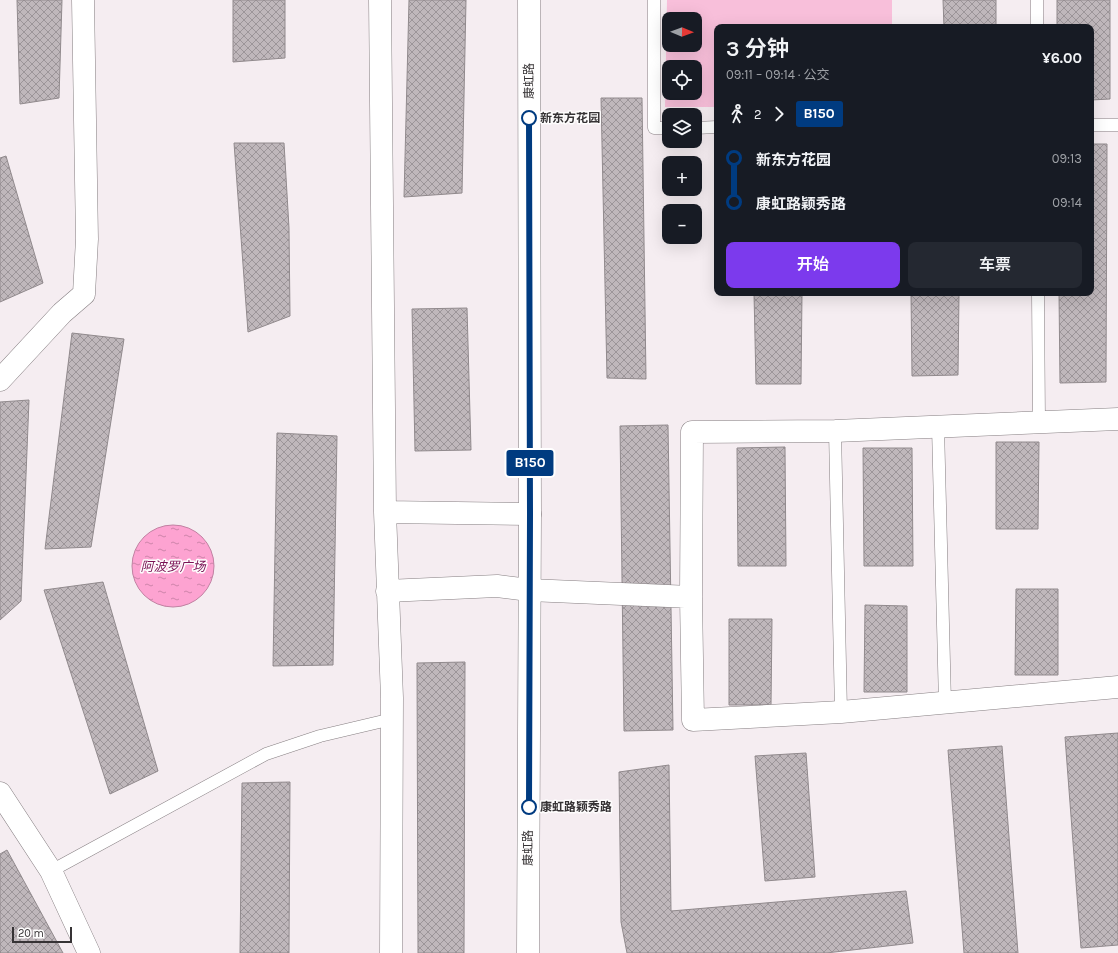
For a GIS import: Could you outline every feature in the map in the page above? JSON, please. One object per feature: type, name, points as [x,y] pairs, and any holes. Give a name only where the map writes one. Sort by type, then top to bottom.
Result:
[{"type":"street","points":[[0,380],[62,313],[84,294],[87,239],[83,0]]},
{"type":"street","points":[[380,0],[385,512],[392,719],[391,953]]},
{"type":"street","name":"康虹路","points":[[528,953],[530,514],[529,0]]},
{"type":"street","points":[[1118,419],[835,431],[692,432],[691,597],[693,720],[841,712],[1118,687]]},
{"type":"street","points":[[385,512],[530,514]]},
{"type":"street","points":[[387,591],[497,586],[529,590],[691,597]]},
{"type":"street","points":[[0,793],[51,872],[89,953]]},
{"type":"lane","points":[[654,0],[654,128],[662,128]]},
{"type":"lane","points":[[1037,0],[1037,24]]},
{"type":"lane","points":[[1094,125],[1118,125]]},
{"type":"lane","points":[[702,128],[714,128]]},
{"type":"lane","points":[[1038,296],[1039,422]]},
{"type":"lane","points":[[938,427],[945,703]]},
{"type":"lane","points":[[835,431],[841,712]]},
{"type":"lane","points":[[51,872],[266,754],[320,736],[392,719]]},
{"type":"shaded area","points":[[667,0],[892,0],[892,24],[714,24],[714,107],[665,107],[665,100],[702,100],[702,60],[666,60],[666,52],[702,52],[702,12],[667,12]]},
{"type":"water","name":"阿波罗广场","points":[[173,525],[189,528],[202,537],[211,550],[214,566],[211,582],[202,595],[189,604],[173,607],[157,604],[144,595],[135,582],[132,566],[135,550],[144,537],[157,528]]},
{"type":"building","points":[[17,0],[62,0],[59,98],[20,104]]},
{"type":"building","points":[[233,0],[285,0],[285,58],[233,62]]},
{"type":"building","points":[[409,0],[466,0],[462,193],[404,197]]},
{"type":"building","points":[[943,0],[996,0],[996,24],[944,24]]},
{"type":"building","points":[[1057,0],[1110,0],[1110,99],[1094,100],[1094,24],[1057,24]]},
{"type":"building","points":[[601,98],[642,98],[646,379],[607,378]]},
{"type":"building","points":[[234,143],[284,143],[289,228],[290,316],[248,332]]},
{"type":"building","points":[[1094,144],[1107,144],[1106,382],[1060,383],[1059,296],[1094,296]]},
{"type":"building","points":[[6,156],[43,283],[0,302],[0,158]]},
{"type":"building","points":[[754,296],[802,296],[801,384],[756,384]]},
{"type":"building","points":[[911,296],[959,296],[958,375],[912,376]]},
{"type":"building","points":[[467,308],[471,450],[415,451],[412,309]]},
{"type":"building","points":[[72,333],[124,339],[91,547],[45,549]]},
{"type":"building","points":[[29,400],[21,601],[0,620],[0,402]]},
{"type":"building","points":[[668,425],[673,730],[624,731],[620,426]]},
{"type":"building","points":[[277,433],[337,436],[333,665],[273,666]]},
{"type":"building","points":[[996,442],[1039,442],[1038,529],[996,529]]},
{"type":"building","points":[[785,447],[786,566],[738,566],[737,448]]},
{"type":"building","points":[[863,448],[912,448],[913,566],[864,566]]},
{"type":"building","points":[[103,582],[158,771],[110,794],[44,590]]},
{"type":"building","points":[[1016,589],[1058,589],[1058,675],[1015,675]]},
{"type":"building","points":[[865,605],[907,606],[907,692],[864,692]]},
{"type":"building","points":[[729,619],[772,619],[771,705],[729,705]]},
{"type":"building","points":[[465,662],[464,953],[418,953],[417,663]]},
{"type":"building","points":[[1118,733],[1118,945],[1081,948],[1065,737]]},
{"type":"building","points":[[1002,746],[1018,953],[964,953],[948,750]]},
{"type":"building","points":[[806,753],[815,877],[765,881],[755,756]]},
{"type":"building","points":[[669,765],[671,911],[906,891],[913,943],[826,953],[627,953],[621,922],[619,772]]},
{"type":"building","points":[[290,782],[289,953],[240,953],[242,783]]},
{"type":"building","points":[[7,850],[63,953],[0,953],[0,854]]},
{"type":"bus line","name":"B150","points":[[529,118],[529,807]]},
{"type":"place","name":"新东方花园","points":[[529,118]]},
{"type":"place","name":"康虹路颖秀路","points":[[529,807]]}]
